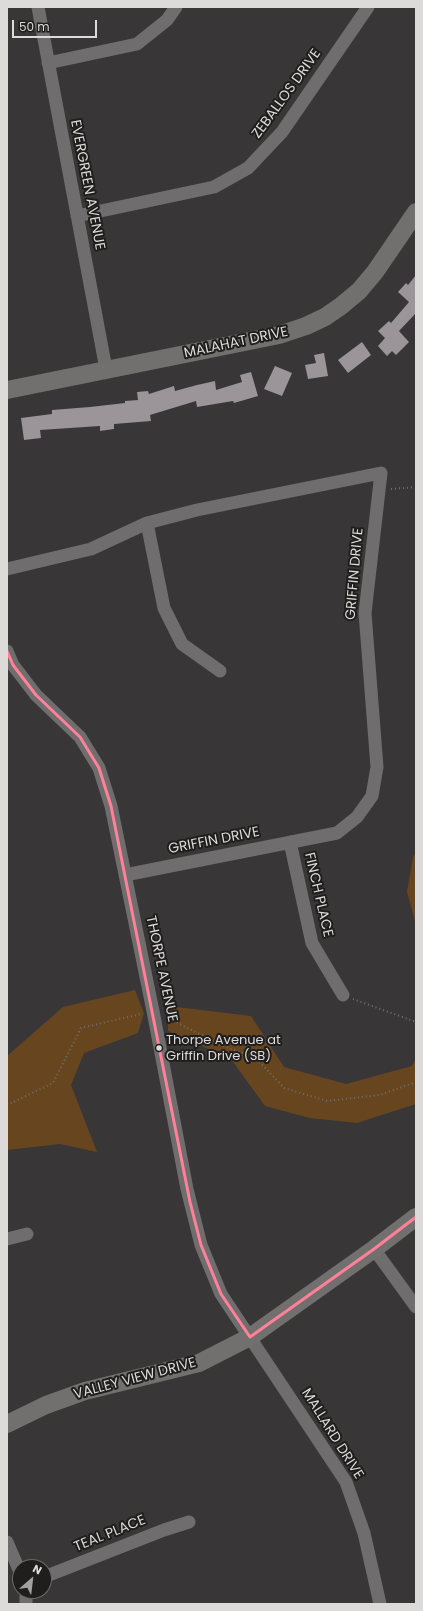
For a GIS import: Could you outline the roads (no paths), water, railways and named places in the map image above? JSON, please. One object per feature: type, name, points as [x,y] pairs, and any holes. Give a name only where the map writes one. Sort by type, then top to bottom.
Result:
[{"type":"street","name":"EVERGREEN AVENUE","points":[[38,7],[106,369]]},
{"type":"street","points":[[48,63],[137,44],[166,20],[176,7]]},
{"type":"street","name":"ZEBALLOS DRIVE","points":[[77,216],[214,187],[248,168],[282,132],[368,7]]},
{"type":"street","name":"MALAHAT DRIVE","points":[[7,390],[279,335],[306,326],[325,317],[342,306],[359,291],[376,272],[415,217]]},
{"type":"street","name":"GRIFFIN DRIVE","points":[[7,569],[91,549],[147,523],[197,510],[381,473],[365,613],[377,767],[372,796],[357,817],[337,833],[125,875]]},
{"type":"street","points":[[147,523],[164,608],[182,644],[220,671]]},
{"type":"street","name":"THORPE AVENUE","points":[[7,651],[14,665],[36,695],[80,737],[99,768],[111,806],[153,1011],[188,1196],[201,1245],[221,1294],[250,1337]]},
{"type":"street","name":"FINCH PLACE","points":[[290,842],[312,944],[343,995]]},
{"type":"street","name":"VALLEY VIEW DRIVE","points":[[7,1424],[46,1405],[84,1391],[199,1363],[250,1337],[374,1249],[416,1217]]},
{"type":"street","points":[[7,1239],[27,1234]]},
{"type":"street","points":[[374,1249],[416,1307]]},
{"type":"street","name":"MALLARD DRIVE","points":[[250,1337],[346,1482],[364,1532],[380,1604]]},
{"type":"street","name":"TEAL PLACE","points":[[52,1575],[164,1530],[189,1522]]},
{"type":"street","points":[[7,1542],[14,1559]]},
{"type":"place","name":"Thorpe Avenue at Griffin Drive (SB)","points":[[159,1048]]}]
